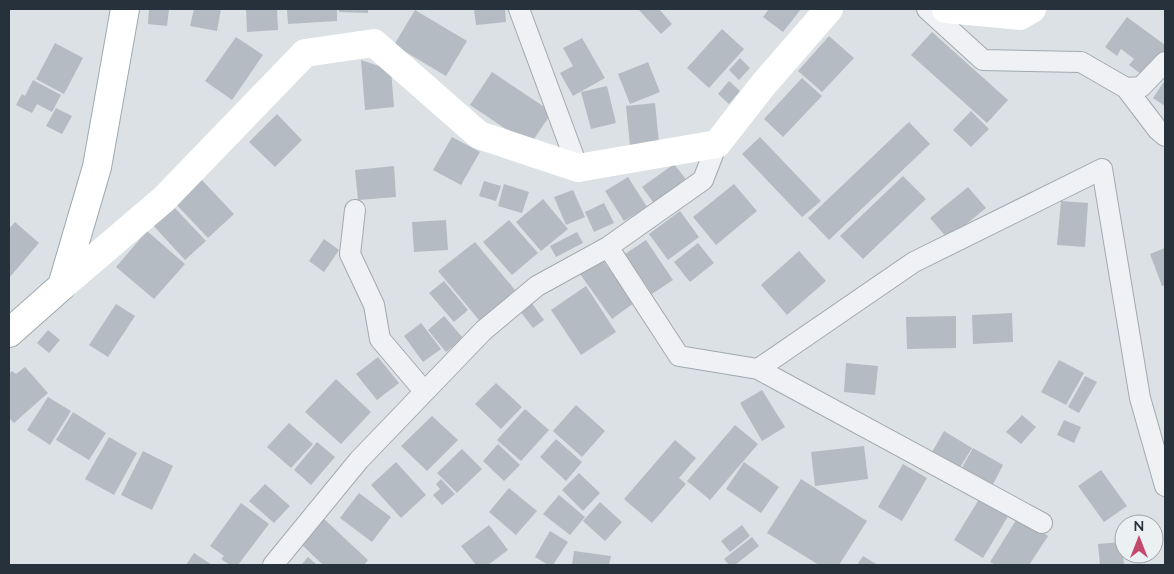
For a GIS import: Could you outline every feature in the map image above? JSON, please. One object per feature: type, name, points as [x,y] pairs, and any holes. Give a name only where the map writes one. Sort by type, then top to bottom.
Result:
[{"type":"street","points":[[62,286],[97,167],[125,9]]},
{"type":"street","points":[[519,9],[578,168]]},
{"type":"street","points":[[273,565],[359,460],[484,330],[537,286],[608,247],[703,180],[717,144],[762,85],[829,9]]},
{"type":"street","points":[[927,9],[983,60],[1081,62],[1126,88],[1158,130],[1165,136]]},
{"type":"street","points":[[946,9],[1020,16],[1032,9]]},
{"type":"street","points":[[9,333],[164,199],[305,53],[374,43],[479,135],[578,168],[717,144]]},
{"type":"street","points":[[1126,88],[1141,87],[1165,62]]},
{"type":"street","points":[[758,369],[914,262],[1102,169],[1140,398],[1165,486]]},
{"type":"street","points":[[355,210],[350,254],[374,305],[380,339],[424,391]]},
{"type":"street","points":[[608,247],[680,356],[758,369],[1042,523]]},
{"type":"building","points":[[149,9],[169,9],[167,26],[148,24]]},
{"type":"building","points":[[194,9],[221,9],[217,31],[190,26]]},
{"type":"building","points":[[246,9],[277,9],[278,30],[247,32]]},
{"type":"building","points":[[287,9],[337,9],[337,21],[288,24]]},
{"type":"building","points":[[339,9],[368,9],[368,13],[339,12]]},
{"type":"building","points":[[474,9],[505,9],[506,22],[476,25]]},
{"type":"building","points":[[640,9],[659,9],[672,24],[661,34]]},
{"type":"building","points":[[769,9],[801,9],[783,32],[763,17]]},
{"type":"building","points":[[415,10],[467,41],[446,76],[394,45]]},
{"type":"building","points":[[1127,17],[1165,45],[1165,49],[1145,77],[1129,65],[1134,59],[1121,49],[1117,56],[1105,47]]},
{"type":"building","points":[[722,29],[744,49],[709,88],[687,68]]},
{"type":"building","points":[[932,32],[1008,100],[987,123],[911,55]]},
{"type":"building","points":[[829,36],[854,58],[822,92],[798,71]]},
{"type":"building","points":[[236,37],[263,55],[232,100],[205,81]]},
{"type":"building","points":[[582,38],[605,78],[573,96],[560,73],[573,66],[563,48]]},
{"type":"building","points":[[55,43],[83,58],[64,94],[36,79]]},
{"type":"building","points":[[740,58],[750,68],[739,80],[729,70]]},
{"type":"building","points":[[361,60],[391,70],[394,107],[365,110]]},
{"type":"building","points":[[648,62],[660,92],[630,104],[618,74]]},
{"type":"building","points":[[492,72],[552,112],[530,145],[470,105]]},
{"type":"building","points":[[802,78],[822,96],[783,137],[764,119]]},
{"type":"building","points":[[33,80],[61,95],[52,112],[37,104],[32,113],[16,105],[22,94],[25,96]]},
{"type":"building","points":[[1165,80],[1165,106],[1153,98]]},
{"type":"building","points":[[729,81],[740,91],[729,104],[718,94]]},
{"type":"building","points":[[607,86],[616,123],[591,129],[581,92]]},
{"type":"building","points":[[655,103],[659,143],[630,146],[626,106]]},
{"type":"building","points":[[56,108],[72,116],[62,134],[46,126]]},
{"type":"building","points":[[971,111],[989,129],[971,147],[953,130]]},
{"type":"building","points":[[277,114],[302,140],[275,167],[249,142]]},
{"type":"building","points":[[909,122],[930,144],[829,240],[808,218]]},
{"type":"building","points":[[452,137],[480,152],[461,185],[433,170]]},
{"type":"building","points":[[760,137],[821,201],[802,217],[742,154]]},
{"type":"building","points":[[674,164],[688,182],[656,206],[642,187]]},
{"type":"building","points":[[394,166],[396,197],[358,200],[355,170]]},
{"type":"building","points":[[903,176],[926,199],[863,259],[840,236]]},
{"type":"building","points":[[199,177],[234,214],[208,238],[173,201]]},
{"type":"building","points":[[628,177],[647,207],[624,221],[605,191]]},
{"type":"building","points":[[484,181],[501,186],[496,201],[479,196]]},
{"type":"building","points":[[504,184],[529,192],[522,213],[498,206]]},
{"type":"building","points":[[734,184],[757,211],[716,245],[693,217]]},
{"type":"building","points":[[968,187],[986,208],[948,239],[930,218]]},
{"type":"building","points":[[573,190],[585,217],[566,225],[554,197]]},
{"type":"building","points":[[543,199],[568,229],[541,251],[516,222]]},
{"type":"building","points":[[1061,201],[1088,203],[1085,247],[1057,245]]},
{"type":"building","points":[[604,203],[614,223],[594,232],[585,212]]},
{"type":"building","points":[[171,204],[206,241],[185,260],[151,223]]},
{"type":"building","points":[[680,211],[699,237],[668,260],[649,234]]},
{"type":"building","points":[[446,220],[448,250],[414,252],[412,222]]},
{"type":"building","points":[[509,220],[538,253],[512,275],[483,242]]},
{"type":"building","points":[[15,222],[39,243],[9,278],[9,229]]},
{"type":"building","points":[[147,231],[185,264],[154,299],[116,267]]},
{"type":"building","points":[[577,232],[583,243],[556,257],[550,246]]},
{"type":"building","points":[[324,239],[339,250],[324,272],[309,261]]},
{"type":"building","points":[[646,240],[673,280],[652,294],[625,254]]},
{"type":"building","points":[[475,242],[515,290],[479,320],[438,271]]},
{"type":"building","points":[[698,243],[714,263],[690,282],[674,262]]},
{"type":"building","points":[[1165,248],[1165,285],[1162,286],[1150,254]]},
{"type":"building","points":[[799,251],[826,281],[787,315],[761,285]]},
{"type":"building","points":[[602,259],[634,303],[612,319],[580,274]]},
{"type":"building","points":[[444,281],[468,310],[454,322],[429,293]]},
{"type":"building","points":[[586,286],[616,332],[581,355],[551,310]]},
{"type":"building","points":[[531,302],[544,320],[533,328],[520,311]]},
{"type":"building","points":[[116,304],[135,316],[108,357],[89,345]]},
{"type":"building","points":[[1012,313],[1013,342],[973,344],[972,315]]},
{"type":"building","points":[[444,316],[463,338],[446,352],[428,330]]},
{"type":"building","points":[[956,316],[956,348],[907,349],[906,317]]},
{"type":"building","points":[[421,323],[441,349],[423,362],[404,336]]},
{"type":"building","points":[[48,330],[60,340],[49,353],[37,343]]},
{"type":"building","points":[[378,357],[399,383],[377,400],[356,374]]},
{"type":"building","points":[[1059,360],[1084,373],[1066,405],[1041,392]]},
{"type":"building","points":[[846,363],[878,366],[875,395],[844,392]]},
{"type":"building","points":[[25,367],[48,393],[14,423],[9,418],[9,374],[12,371],[16,374]]},
{"type":"building","points":[[1085,376],[1097,382],[1079,413],[1068,407]]},
{"type":"building","points":[[336,379],[371,412],[341,444],[305,412]]},
{"type":"building","points":[[496,383],[522,407],[501,429],[475,404]]},
{"type":"building","points":[[762,390],[785,427],[762,441],[740,403]]},
{"type":"building","points":[[48,397],[71,411],[50,445],[27,430]]},
{"type":"building","points":[[576,405],[605,431],[582,457],[553,431]]},
{"type":"building","points":[[525,409],[549,430],[521,461],[497,440]]},
{"type":"building","points":[[73,412],[106,433],[89,460],[56,440]]},
{"type":"building","points":[[1022,415],[1036,427],[1021,444],[1006,432]]},
{"type":"building","points":[[432,416],[458,440],[427,471],[401,446]]},
{"type":"building","points":[[1064,420],[1081,427],[1074,443],[1057,435]]},
{"type":"building","points":[[289,423],[313,444],[291,468],[267,447]]},
{"type":"building","points":[[735,425],[758,444],[710,500],[687,481]]},
{"type":"building","points":[[944,431],[972,448],[959,469],[932,452]]},
{"type":"building","points":[[109,437],[137,453],[114,495],[85,479]]},
{"type":"building","points":[[556,439],[582,462],[566,481],[540,457]]},
{"type":"building","points":[[675,440],[696,458],[679,478],[686,484],[652,523],[624,499]]},
{"type":"building","points":[[317,442],[335,457],[311,485],[294,470]]},
{"type":"building","points":[[498,444],[520,465],[504,481],[483,461]]},
{"type":"building","points":[[864,446],[868,479],[815,486],[811,452]]},
{"type":"building","points":[[973,448],[1003,465],[991,488],[960,471]]},
{"type":"building","points":[[462,449],[482,469],[457,493],[437,473]]},
{"type":"building","points":[[143,451],[173,466],[152,510],[121,495]]},
{"type":"building","points":[[396,462],[426,495],[401,518],[371,485]]},
{"type":"building","points":[[744,462],[779,487],[761,513],[726,489]]},
{"type":"building","points":[[903,464],[927,478],[902,521],[878,507]]},
{"type":"building","points":[[1101,470],[1127,506],[1104,522],[1078,486]]},
{"type":"building","points":[[579,473],[600,493],[583,511],[562,490]]},
{"type":"building","points":[[441,479],[455,494],[442,505],[433,495],[440,489],[436,484]]},
{"type":"building","points":[[801,479],[867,521],[839,565],[819,565],[767,533]]},
{"type":"building","points":[[265,484],[290,506],[274,523],[249,501]]},
{"type":"building","points":[[509,488],[537,511],[516,535],[489,512]]},
{"type":"building","points":[[359,493],[391,517],[372,542],[340,518]]},
{"type":"building","points":[[559,495],[585,517],[570,535],[543,514]]},
{"type":"building","points":[[981,496],[1010,513],[983,558],[954,540]]},
{"type":"building","points":[[600,502],[622,522],[605,541],[583,521]]},
{"type":"building","points":[[241,503],[269,524],[238,565],[230,565],[221,559],[224,556],[210,546]]},
{"type":"building","points":[[1018,517],[1048,536],[1029,565],[996,565],[990,562]]},
{"type":"building","points":[[323,518],[368,560],[364,565],[323,565],[300,543]]},
{"type":"building","points":[[489,525],[508,550],[488,565],[476,565],[461,546]]},
{"type":"building","points":[[742,525],[750,536],[730,552],[721,541]]},
{"type":"building","points":[[550,531],[568,542],[553,565],[548,565],[535,557]]},
{"type":"building","points":[[752,537],[759,546],[735,565],[729,565],[724,559]]},
{"type":"building","points":[[1114,543],[1114,564],[1124,565],[1100,565],[1098,544]]},
{"type":"building","points":[[574,551],[611,556],[609,565],[572,565]]},
{"type":"building","points":[[194,553],[212,565],[186,565]]},
{"type":"building","points":[[863,556],[878,565],[857,565]]},
{"type":"building","points":[[308,557],[317,565],[301,565]]}]
